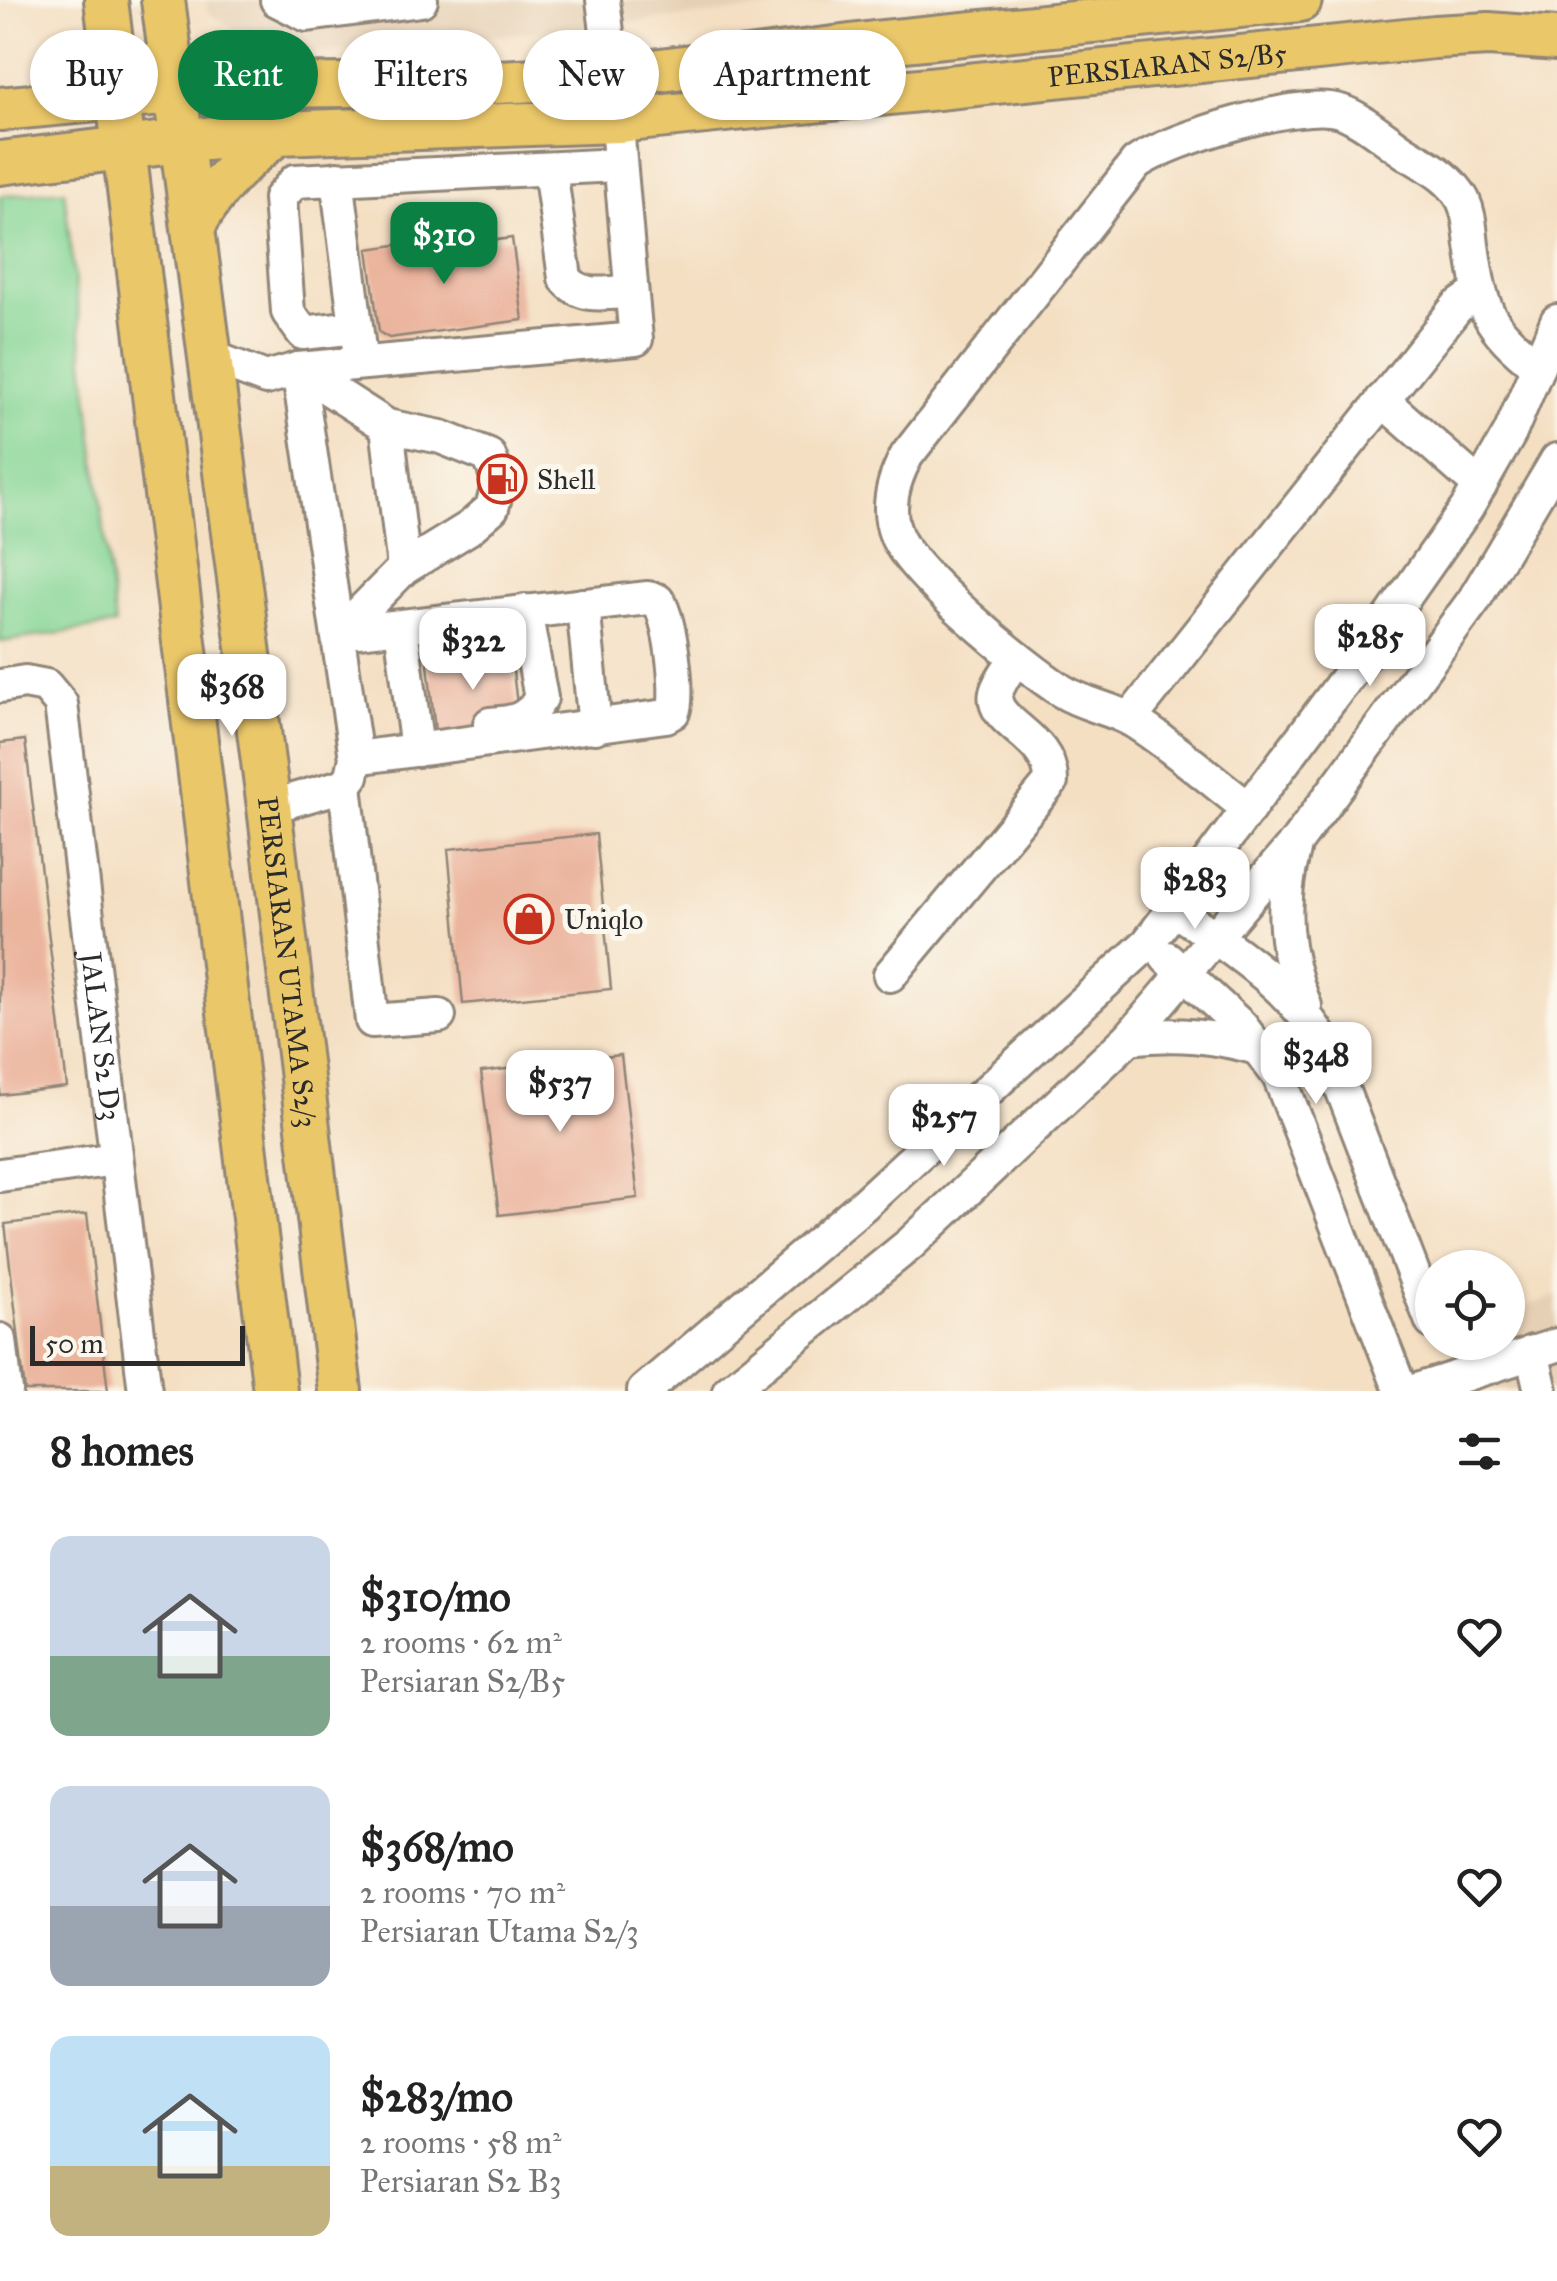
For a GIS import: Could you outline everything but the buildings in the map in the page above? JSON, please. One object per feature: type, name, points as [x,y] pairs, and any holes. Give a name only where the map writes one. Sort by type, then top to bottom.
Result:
[{"type":"main road","points":[[106,0],[110,30]]},
{"type":"main road","name":"PERSIARAN S2/B5","points":[[659,70],[874,42],[1300,0]]},
{"type":"main road","points":[[164,13],[178,35]]},
{"type":"main road","name":"PERSIARAN UTAMA S2/3","points":[[164,13],[341,1388]]},
{"type":"main road","name":"PERSIARAN S2/B5","points":[[0,163],[182,140],[278,133],[618,121],[1414,39],[1489,34],[1552,44]]},
{"type":"main road","name":"PERSIARAN S2/B5","points":[[318,85],[523,81]]},
{"type":"main road","name":"PERSIARAN S2/B5","points":[[158,92],[178,90]]},
{"type":"main road","name":"PERSIARAN S2/B5","points":[[0,109],[30,106]]},
{"type":"main road","points":[[122,120],[274,1391]]},
{"type":"main road","points":[[194,225],[229,173],[278,133]]},
{"type":"street","points":[[277,1],[307,15],[421,0]]},
{"type":"street","points":[[602,0],[606,30]]},
{"type":"street","points":[[1249,809],[1130,719],[1088,705],[1016,658],[906,557],[894,531],[890,502],[894,476],[907,455],[1136,164],[1170,144],[1302,108],[1343,112],[1444,176],[1461,196],[1470,218],[1479,292],[1486,314],[1505,340],[1538,367]]},
{"type":"street","points":[[211,356],[266,378],[298,369],[636,340],[618,164],[618,121]]},
{"type":"street","points":[[356,327],[303,333],[288,312],[280,198],[294,181],[618,164]]},
{"type":"street","points":[[550,170],[565,278],[574,290],[586,294],[631,291]]},
{"type":"street","points":[[337,178],[360,363]]},
{"type":"street","points":[[1130,719],[1456,307],[1479,292]]},
{"type":"street","points":[[644,1391],[864,1204],[1148,943],[1366,652],[1480,486],[1510,432],[1557,320]]},
{"type":"street","points":[[298,369],[387,426],[441,437],[489,456],[499,480],[492,508],[469,528],[404,568],[340,633]]},
{"type":"street","points":[[298,369],[340,633],[372,1021],[439,1016]]},
{"type":"street","points":[[1382,400],[1480,486]]},
{"type":"street","points":[[387,426],[404,568]]},
{"type":"street","points":[[729,1391],[910,1244],[1129,1038],[1297,841],[1474,600],[1557,460]]},
{"type":"street","points":[[340,633],[648,598],[657,600],[666,614],[676,697],[672,712],[666,716],[596,728],[416,741]]},
{"type":"street","points":[[583,605],[596,728]]},
{"type":"street","points":[[269,806],[416,741],[518,722],[530,715],[542,698],[525,611]]},
{"type":"street","points":[[400,627],[416,741]]},
{"type":"street","points":[[890,976],[1051,782],[1052,768],[1046,754],[998,711],[994,699],[1016,658]]},
{"type":"street","name":"JALAN S2 D3","points":[[0,686],[25,682],[46,686],[61,704],[145,1391]]},
{"type":"street","points":[[1297,841],[1286,878],[1285,928],[1293,975],[1326,1045],[1415,1278]]},
{"type":"street","points":[[1174,909],[1291,996],[1310,1018]]},
{"type":"street","points":[[1148,943],[1184,972],[1261,1049],[1278,1076],[1401,1391]]},
{"type":"street","points":[[1129,1038],[1181,1032],[1261,1049]]},
{"type":"street","points":[[0,1175],[116,1159]]},
{"type":"street","points":[[0,1340],[6,1391]]},
{"type":"street","points":[[1414,1391],[1456,1384],[1544,1348],[1541,1391]]},
{"type":"street","points":[[1447,1360],[1456,1384]]},
{"type":"shaded area","points":[[206,0],[854,0],[503,35],[503,30],[338,30],[338,51],[318,53],[318,30],[235,30],[208,13]]},
{"type":"shaded area","points":[[1557,1296],[1557,1391],[1490,1391],[1480,1360],[1525,1360],[1525,1306]]},
{"type":"green space","points":[[64,190],[115,625],[0,642],[0,196]]},
{"type":"place","name":"Shell","points":[[502,479]]},
{"type":"place","name":"Uniqlo","points":[[529,919]]}]
